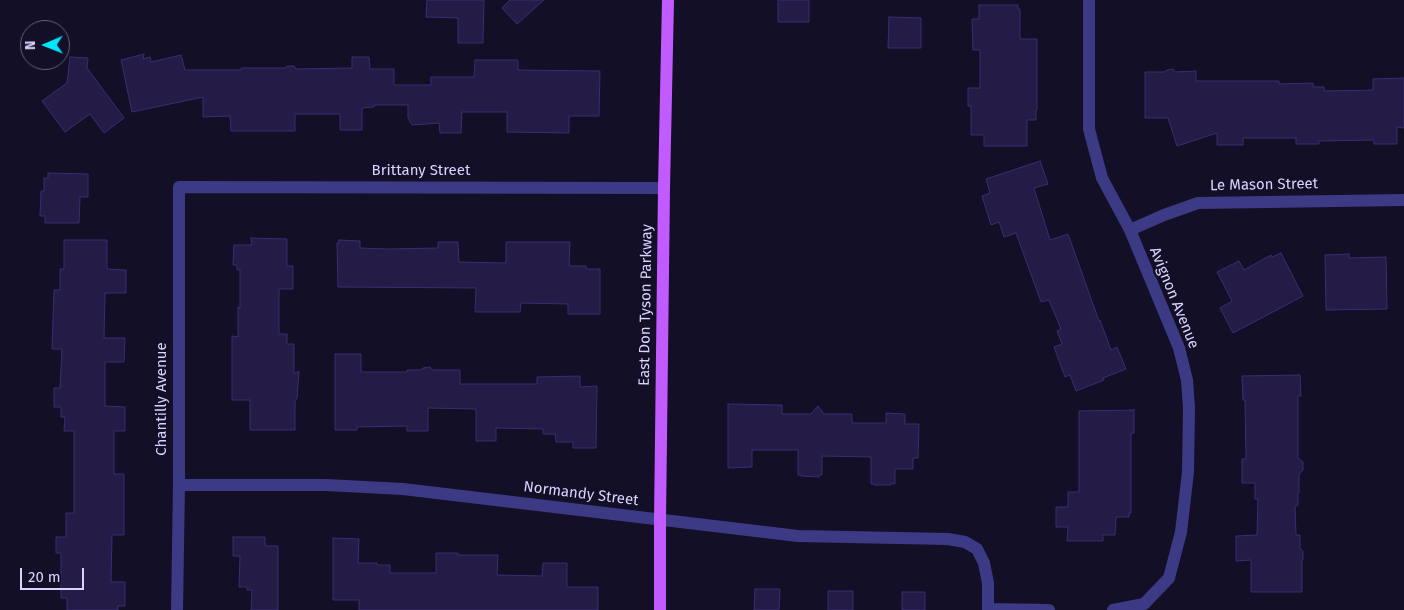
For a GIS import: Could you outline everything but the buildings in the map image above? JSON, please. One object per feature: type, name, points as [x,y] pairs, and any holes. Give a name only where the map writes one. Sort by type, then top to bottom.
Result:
[{"type":"main road","name":"East Don Tyson Parkway","points":[[660,610],[664,188],[668,0]]},
{"type":"street","name":"Avignon Avenue","points":[[1089,0],[1089,129],[1102,178],[1130,230],[1178,348],[1187,380],[1189,408],[1188,472],[1181,532],[1169,578],[1144,604],[1113,610]]},
{"type":"street","name":"Brittany Street","points":[[178,187],[664,188]]},
{"type":"street","name":"Chantilly Avenue","points":[[177,610],[179,485],[178,187]]},
{"type":"street","name":"Le Mason Street","points":[[1130,230],[1198,202],[1404,200]]},
{"type":"street","name":"Normandy Street","points":[[179,485],[326,485],[403,488],[798,536],[948,539],[965,542],[977,549],[984,563],[988,583],[988,609]]},
{"type":"street","points":[[988,609],[1049,610]]}]
